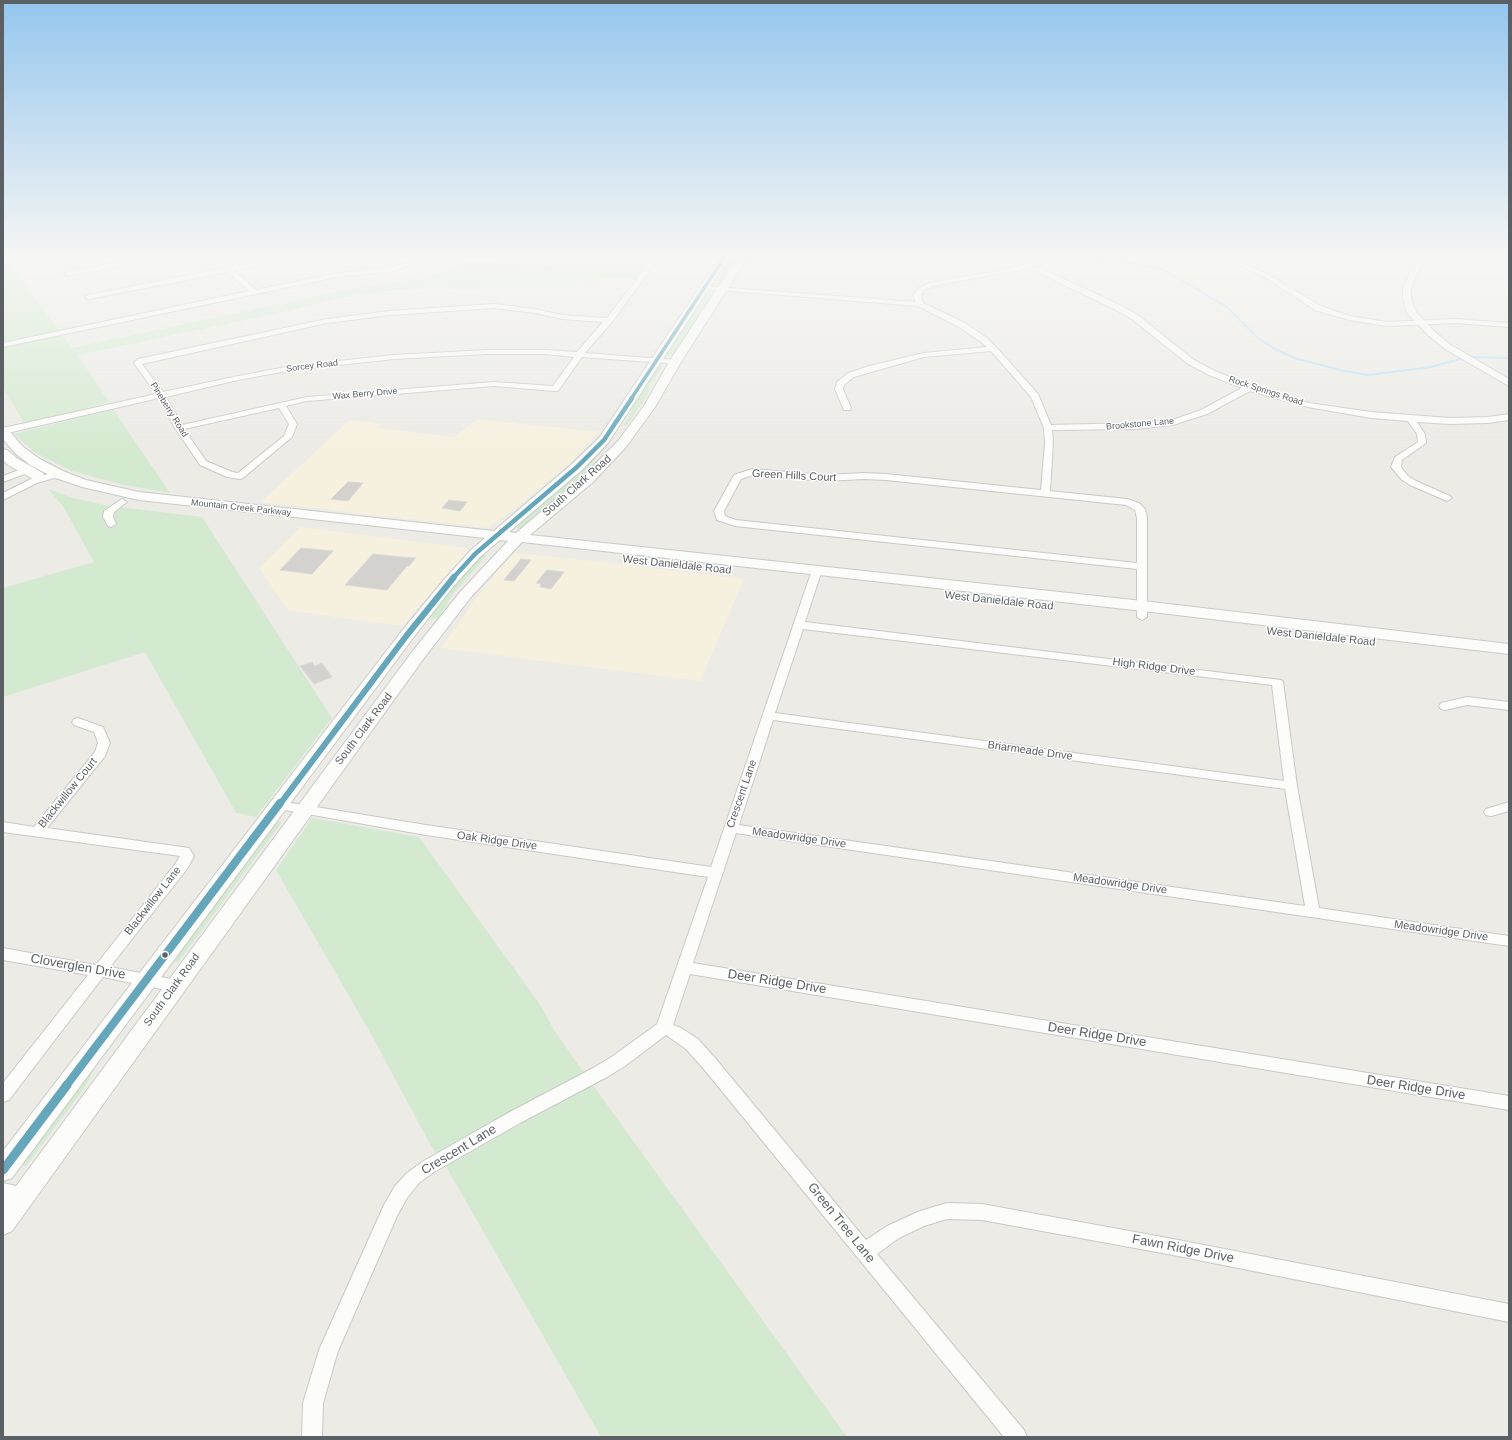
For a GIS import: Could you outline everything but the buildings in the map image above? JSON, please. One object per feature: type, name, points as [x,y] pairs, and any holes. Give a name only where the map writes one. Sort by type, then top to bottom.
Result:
[{"type":"main road","points":[[3,1170],[418,621],[456,575],[493,539],[577,467],[604,440],[682,322]]},
{"type":"main road","name":"South Clark Road","points":[[3,1223],[12,1196],[176,986],[304,809],[418,656],[474,584],[514,542],[597,471],[629,435],[649,407],[675,362],[701,322]]},
{"type":"main road","name":"Mountain Creek Parkway","points":[[3,431],[19,450],[35,462],[58,474],[82,483],[139,496],[274,516]]},
{"type":"main road","points":[[609,432],[629,435]]},
{"type":"main road","name":"Mountain Creek Parkway","points":[[3,453],[27,470],[42,478],[82,492],[122,502],[493,539]]},
{"type":"main road","name":"West Danieldale Road","points":[[493,539],[1255,624],[1381,639],[1509,658]]},
{"type":"main road","points":[[418,621],[424,622],[427,625],[420,642],[418,656]]},
{"type":"main road","name":"West Danieldale Road","points":[[1381,639],[1509,649]]},
{"type":"main road","points":[[367,688],[392,691]]},
{"type":"street","points":[[3,345],[113,322]]},
{"type":"street","name":"Pineberry Road","points":[[281,404],[293,424],[288,437],[240,476],[230,475],[203,463],[179,428],[162,395],[140,368],[138,363],[141,361],[321,322]]},
{"type":"street","points":[[580,354],[607,322]]},
{"type":"street","points":[[956,322],[970,329],[993,349],[1035,396],[1048,428],[1049,458],[1045,493]]},
{"type":"street","name":"Rock Springs Road","points":[[1141,322],[1191,362],[1212,373],[1249,388],[1293,401],[1326,409],[1411,420],[1469,421],[1509,418]]},
{"type":"street","points":[[1371,322],[1440,322]]},
{"type":"street","points":[[1482,322],[1509,325]]},
{"type":"street","points":[[1420,323],[1448,347],[1509,383]]},
{"type":"street","points":[[847,408],[839,389],[840,384],[844,379],[852,375],[924,355],[993,349]]},
{"type":"street","name":"Sorcey Road","points":[[3,431],[162,395],[292,368],[394,357],[487,352],[580,354],[675,362]]},
{"type":"street","name":"Wax Berry Drive","points":[[179,428],[281,404],[314,398],[494,384],[555,389],[580,354]]},
{"type":"street","name":"Brookstone Lane","points":[[1048,428],[1135,426],[1173,422],[1204,412],[1249,388]]},
{"type":"street","points":[[1411,420],[1421,434],[1422,442],[1398,459],[1396,467],[1405,478],[1413,483],[1447,498]]},
{"type":"street","points":[[3,479],[27,470]]},
{"type":"street","name":"Green Hills Court","points":[[1142,566],[735,523],[724,520],[719,515],[719,512],[736,477],[752,472],[824,478],[864,476],[886,477],[1120,501],[1136,505],[1140,509],[1142,518],[1142,566],[1142,611]]},
{"type":"street","points":[[3,497],[42,478],[58,474]]},
{"type":"street","points":[[111,524],[108,517],[108,511],[122,502]]},
{"type":"street","name":"Crescent Lane","points":[[312,1437],[313,1403],[329,1350],[390,1211],[401,1192],[413,1178],[428,1167],[619,1061],[666,1023],[815,575]]},
{"type":"street","name":"High Ridge Drive","points":[[799,625],[1276,682],[1291,786],[1313,912]]},
{"type":"street","points":[[1445,706],[1467,701],[1509,706]]},
{"type":"street","name":"Briarmeade Drive","points":[[768,716],[1291,786]]},
{"type":"street","name":"Blackwillow Court","points":[[36,832],[101,753],[104,743],[99,730],[78,722]]},
{"type":"street","name":"Oak Ridge Drive","points":[[279,805],[426,830],[716,873]]},
{"type":"street","points":[[1491,812],[1509,806]]},
{"type":"street","name":"Blackwillow Lane","points":[[3,827],[184,851],[187,856],[182,866],[3,1095]]},
{"type":"street","name":"Meadowridge Drive","points":[[731,828],[1509,941]]},
{"type":"street","name":"Cloverglen Drive","points":[[3,954],[176,986]]},
{"type":"street","name":"Deer Ridge Drive","points":[[684,967],[1509,1103]]},
{"type":"street","name":"Green Tree Lane","points":[[666,1023],[692,1044],[701,1054],[1016,1437]]},
{"type":"street","name":"Fawn Ridge Drive","points":[[865,1252],[893,1232],[920,1219],[947,1211],[982,1212],[1509,1312]]},
{"type":"shaded area","points":[[478,419],[599,432],[571,462],[513,510],[487,528],[261,502],[350,420],[382,424],[378,428],[454,437]]},
{"type":"shaded area","points":[[300,527],[466,548],[469,551],[402,626],[364,621],[288,610],[259,568]]},
{"type":"shaded area","points":[[514,553],[744,579],[700,681],[441,648],[488,582]]},
{"type":"green space","points":[[3,322],[53,322],[72,348],[193,322],[235,322],[78,355],[109,402],[25,425],[3,388]]},
{"type":"green space","points":[[688,322],[694,322],[673,355],[666,356]]},
{"type":"green space","points":[[657,367],[662,367],[650,385],[647,396],[627,425],[623,426],[635,401]]},
{"type":"green space","points":[[113,409],[170,493],[124,485],[72,471],[34,452],[14,434]]},
{"type":"green space","points":[[607,441],[611,441],[582,475],[520,529],[515,528],[556,493],[565,481]]},
{"type":"green space","points":[[48,489],[73,498],[104,505],[202,517],[332,718],[256,817],[236,813],[145,652],[3,697],[3,588],[94,562],[63,506]]},
{"type":"green space","points":[[482,554],[487,555],[453,594],[438,619],[428,618],[446,595]]},
{"type":"green space","points":[[312,818],[419,837],[541,1006],[554,1030],[582,1070],[847,1437],[601,1437],[448,1170],[431,1146],[371,1034],[276,870]]},
{"type":"green space","points":[[275,821],[282,822],[178,962],[170,961]]},
{"type":"green space","points":[[91,1065],[96,1066],[85,1087],[26,1166],[18,1164]]},
{"type":"waterway","points":[[1242,322],[1258,338],[1275,349],[1294,358],[1344,371],[1368,375],[1431,367],[1460,359]]},
{"type":"waterway","points":[[1473,357],[1509,358]]},
{"type":"transit line","points":[[3,1170],[407,635],[447,585],[475,554],[577,467],[604,440],[682,322]]}]
